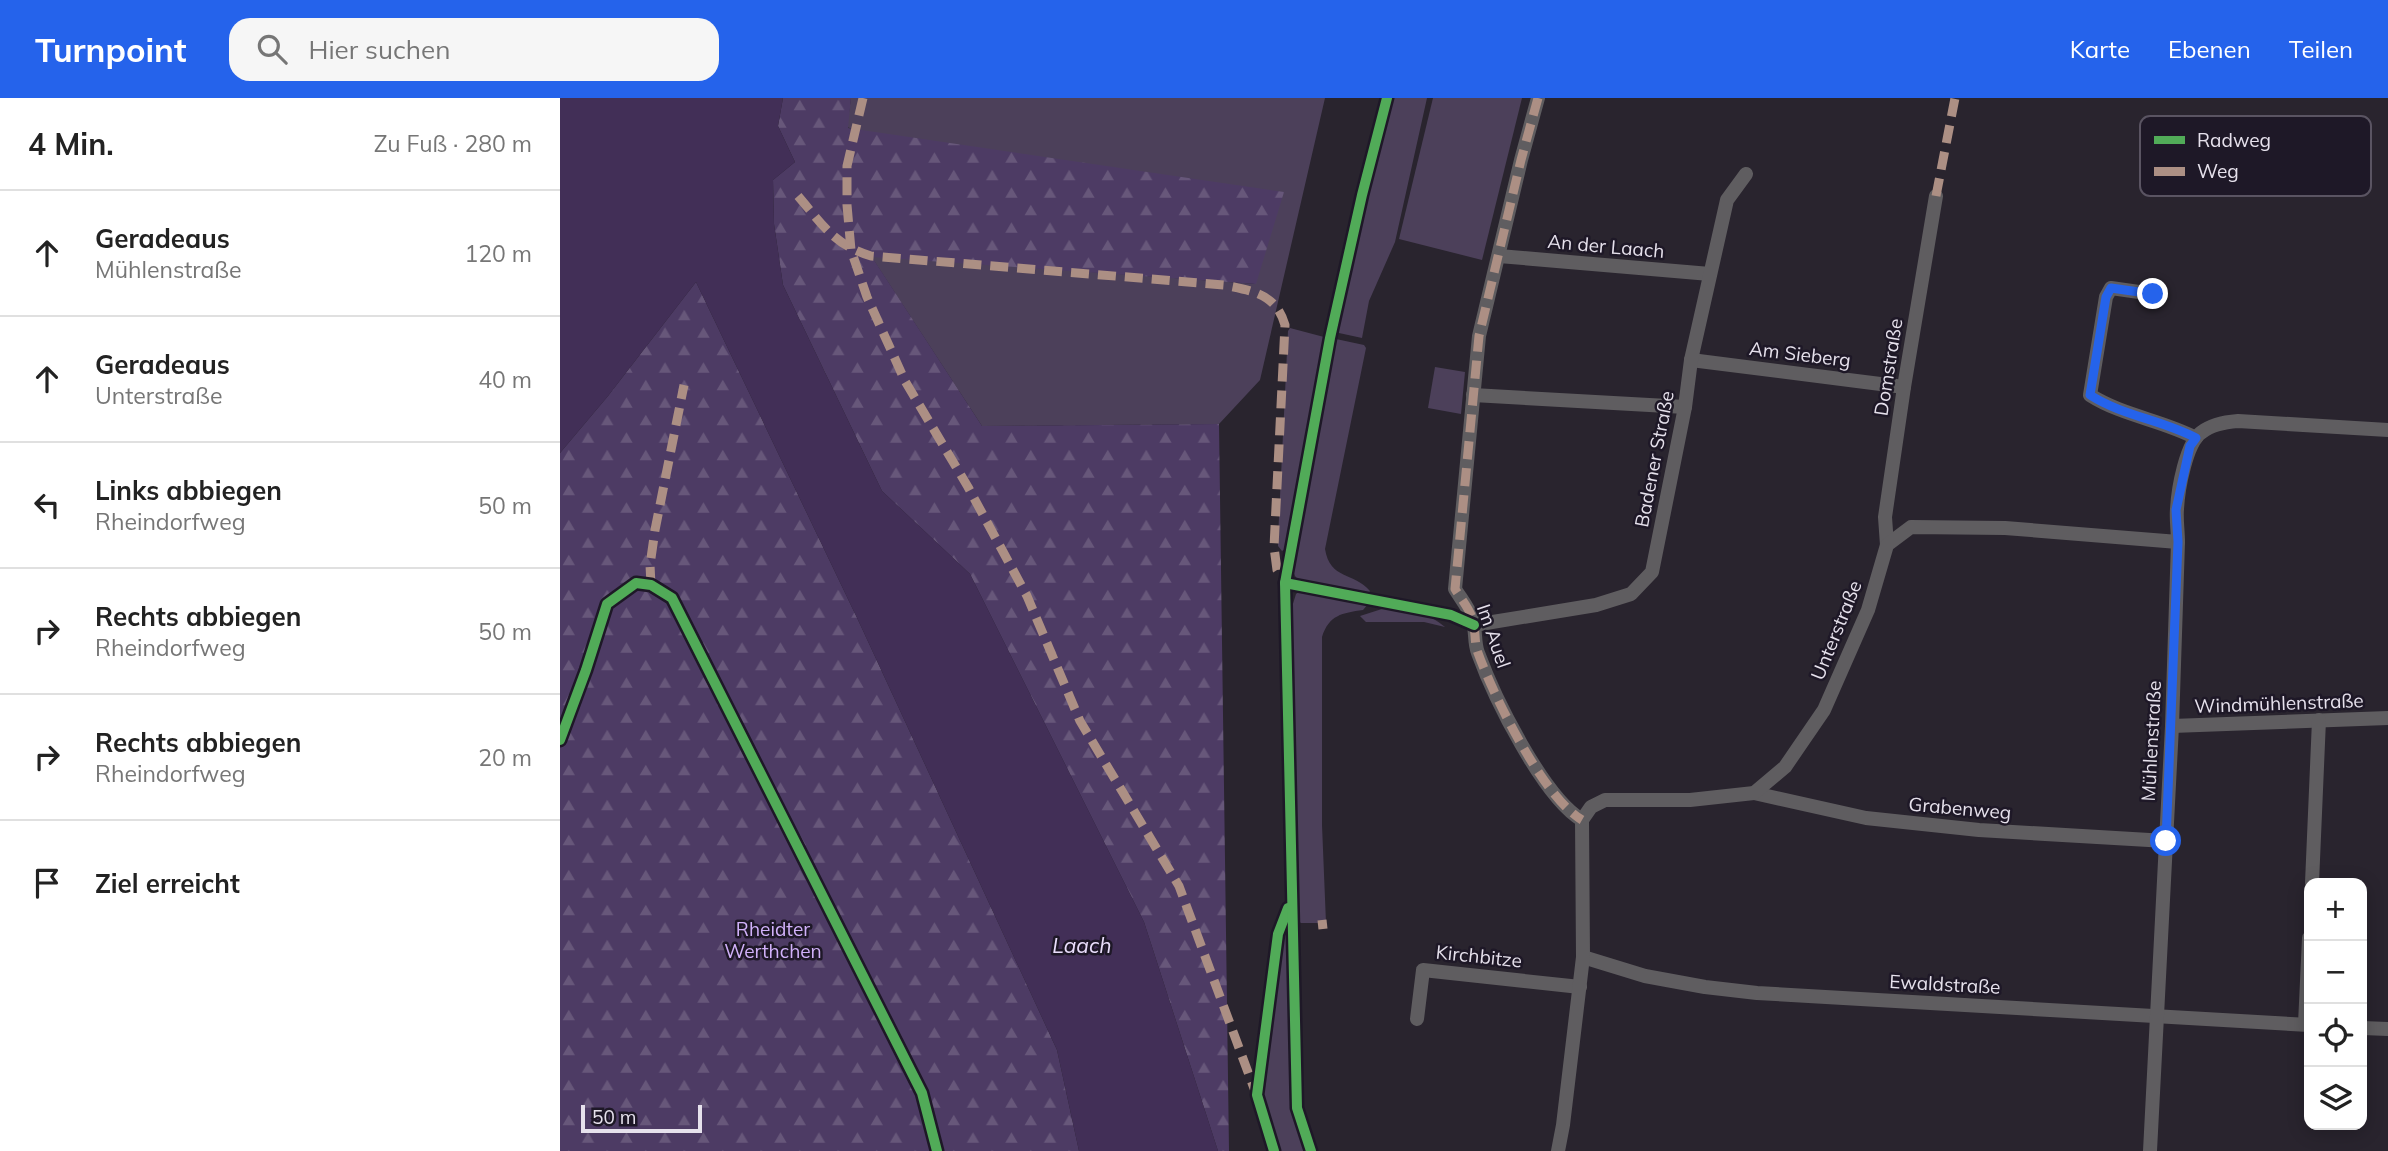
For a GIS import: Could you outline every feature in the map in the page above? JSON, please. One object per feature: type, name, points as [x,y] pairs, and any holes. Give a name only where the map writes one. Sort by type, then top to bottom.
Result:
[{"type":"street","name":"Im Auel","points":[[1538,98],[1479,336],[1455,589],[1470,613],[1476,649],[1492,688],[1528,755],[1559,802],[1569,813],[1582,820]]},
{"type":"street","name":"Badener Straße","points":[[1474,625],[1596,605],[1631,594],[1652,572],[1685,407],[1691,360],[1727,200],[1746,174]]},
{"type":"street","name":"Domstraße","points":[[1887,545],[1885,517],[1936,196]]},
{"type":"street","name":"An der Laach","points":[[1499,256],[1710,274]]},
{"type":"street","points":[[2153,294],[2111,288],[2106,297],[2090,395],[2106,406],[2180,430],[2196,438]]},
{"type":"street","name":"Am Sieberg","points":[[1691,360],[1904,387]]},
{"type":"street","points":[[1473,395],[1685,407]]},
{"type":"street","points":[[1887,545],[1911,527],[2005,528],[2178,542],[2176,510],[2188,457],[2200,433],[2238,421],[2388,430]]},
{"type":"street","name":"Mühlenstraße","points":[[2150,1151],[2172,726],[2178,542]]},
{"type":"street","name":"Unterstraße","points":[[1754,793],[1785,768],[1824,710],[1868,610],[1887,545]]},
{"type":"street","name":"Windmühlenstraße","points":[[2172,726],[2388,718]]},
{"type":"street","points":[[2312,878],[2319,720]]},
{"type":"street","points":[[1558,1151],[1583,957],[1582,820],[1591,807],[1605,800],[1690,800],[1754,793]]},
{"type":"street","name":"Grabenweg","points":[[1754,793],[1866,818],[1979,831],[2166,841]]},
{"type":"street","points":[[2307,1004],[2309,941]]},
{"type":"street","name":"Ewaldstraße","points":[[1583,957],[1645,976],[1757,993],[2304,1025]]},
{"type":"street","name":"Kirchbitze","points":[[1417,1019],[1423,970],[1580,987]]},
{"type":"street","points":[[2367,1028],[2388,1029]]},
{"type":"shaded area","points":[[851,98],[1325,98],[1260,380],[1219,424],[982,426],[871,256],[1256,284],[847,127]]},
{"type":"shaded area","points":[[1392,98],[1427,98],[1395,242],[1369,301],[1362,338],[1339,333],[1337,330]]},
{"type":"shaded area","points":[[1433,98],[1522,98],[1482,260],[1399,239]]},
{"type":"shaded area","points":[[1290,328],[1324,337],[1285,549],[1282,551],[1278,546],[1278,538]]},
{"type":"shaded area","points":[[1336,339],[1364,345],[1366,348],[1325,549],[1332,566],[1364,585],[1370,591],[1368,595],[1300,582],[1292,568],[1313,443]]},
{"type":"shaded area","points":[[1435,367],[1465,372],[1461,414],[1428,408]]},
{"type":"shaded area","points":[[1301,590],[1368,604],[1363,610],[1337,616],[1328,624],[1322,637],[1322,825],[1326,923],[1298,921],[1292,607],[1296,594]]},
{"type":"shaded area","points":[[1385,608],[1402,608],[1417,612],[1445,627],[1424,622],[1366,622],[1360,616]]},
{"type":"shaded area","points":[[1286,923],[1293,1111],[1305,1151],[1273,1151],[1262,1117],[1259,1092],[1280,935]]},
{"type":"green space","points":[[783,98],[851,98],[848,128],[1284,192],[1256,284],[872,257],[982,426],[1219,424],[1229,1151],[1218,1151],[1144,922],[970,574],[882,491],[783,285],[774,224],[773,180],[795,162],[778,126]]},
{"type":"green space","name":"Rheidter Werthchen","points":[[696,282],[859,622],[1057,1050],[1079,1151],[560,1151],[560,453]]},
{"type":"water","name":"Laach","points":[[560,98],[783,98],[778,126],[795,162],[773,180],[774,224],[783,285],[882,491],[970,574],[1144,922],[1218,1151],[1079,1151],[1057,1050],[859,622],[696,282],[560,453]]},
{"type":"marked path","points":[[863,98],[847,166],[847,205],[851,250],[867,297],[905,381],[968,487],[1027,596],[1080,721],[1179,886],[1255,1091]]},
{"type":"marked path","points":[[1538,98],[1479,336],[1455,589],[1472,617],[1477,649],[1485,672],[1521,744],[1552,790],[1567,808],[1582,820]]},
{"type":"marked path","points":[[1936,196],[1955,98]]},
{"type":"marked path","points":[[798,196],[838,240],[871,256],[1224,285],[1254,292],[1269,300],[1276,307],[1285,325],[1274,547],[1277,570],[1284,581]]},
{"type":"marked path","points":[[651,585],[650,565],[655,530],[684,385]]},
{"type":"marked path","points":[[1318,925],[1327,924]]},
{"type":"cycle path","points":[[1311,1151],[1297,1108],[1285,583],[1330,338],[1387,98]]},
{"type":"cycle path","points":[[560,740],[607,604],[636,583],[651,585],[672,598],[922,1093],[937,1151]]},
{"type":"cycle path","points":[[1285,583],[1451,615],[1474,625]]},
{"type":"cycle path","points":[[1274,1151],[1257,1095],[1278,934],[1288,908]]},
{"type":"route","points":[[2153,294],[2111,288],[2106,297],[2090,395],[2106,406],[2180,430],[2196,438],[2190,446],[2176,510],[2178,542],[2166,841]]}]
